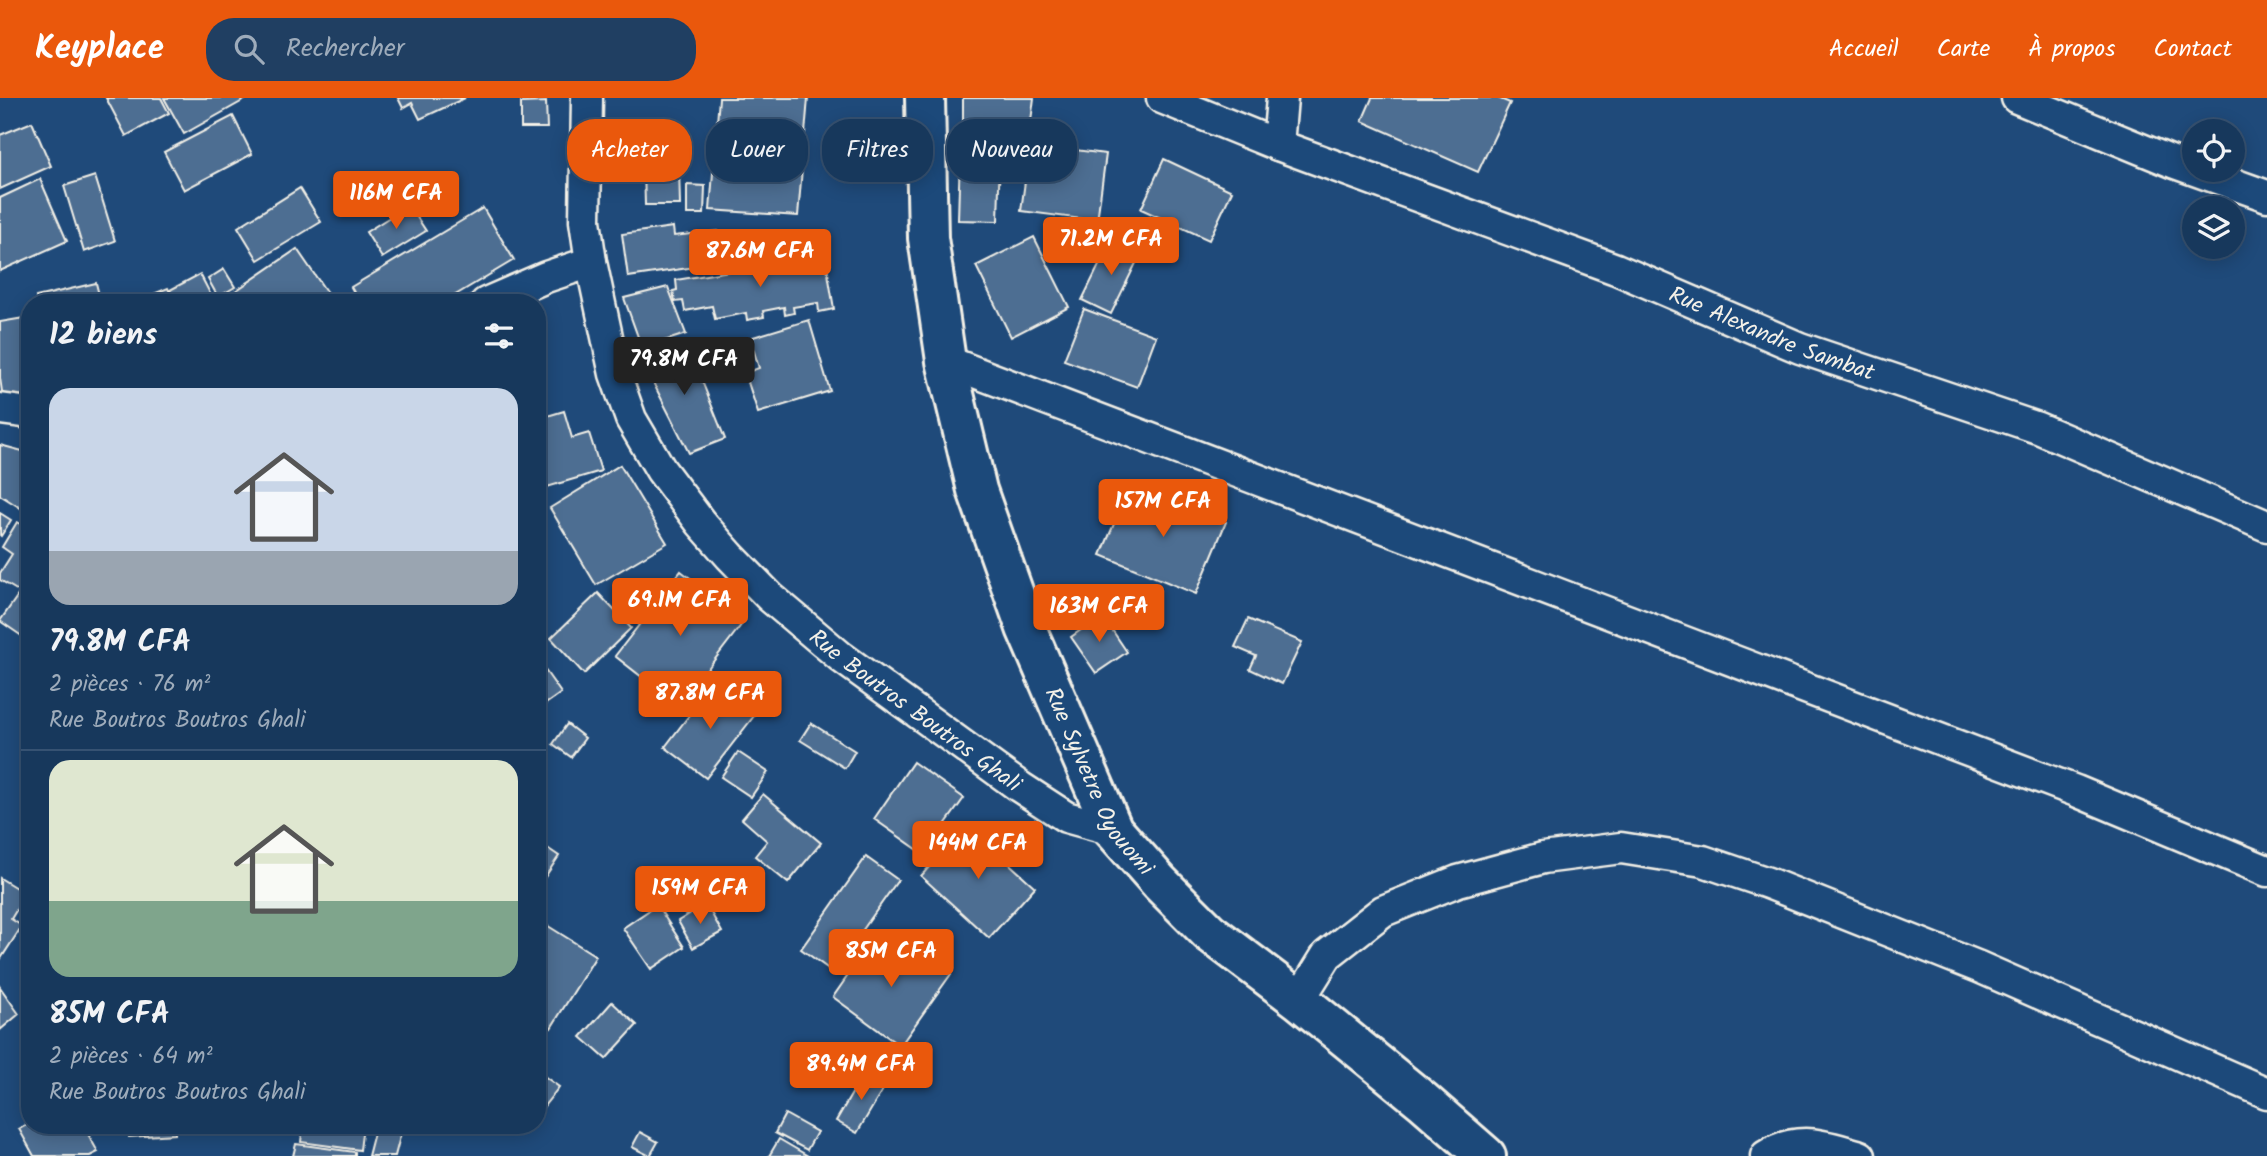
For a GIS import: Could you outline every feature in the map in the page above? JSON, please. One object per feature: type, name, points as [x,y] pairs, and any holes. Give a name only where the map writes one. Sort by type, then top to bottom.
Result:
[{"type":"street","name":"Rue Boutros Boutros Ghali","points":[[587,98],[585,221],[591,262],[615,374],[631,419],[661,470],[730,556],[770,597],[841,657],[1020,787],[1066,817],[1113,830]]},
{"type":"street","name":"Rue Sylvetre Oyouomi","points":[[925,98],[928,238],[946,360],[977,490],[1026,628],[1113,830],[1160,884],[1209,932],[1299,1000],[1486,1156]]},
{"type":"street","name":"Rue Alexandre Sambat","points":[[1162,98],[1278,145],[1616,269],[1800,348],[2038,429],[2267,526]]},
{"type":"street","points":[[1278,145],[1282,98]]},
{"type":"street","points":[[2017,98],[2175,163],[2267,196]]},
{"type":"street","points":[[507,294],[591,262]]},
{"type":"street","points":[[946,360],[2076,791],[2267,871]]},
{"type":"street","points":[[0,408],[21,412]]},
{"type":"street","points":[[1299,1000],[1328,955],[1383,911],[1458,881],[1543,858],[1621,848],[1703,861],[1768,883],[1979,967],[2267,1093]]},
{"type":"street","points":[[1766,1156],[1796,1143],[1826,1146],[1860,1156]]},
{"type":"building","points":[[106,98],[161,98],[169,113],[126,136]]},
{"type":"building","points":[[164,98],[248,98],[184,134]]},
{"type":"building","points":[[398,98],[465,98],[420,119],[412,103],[403,108]]},
{"type":"building","points":[[719,98],[808,98],[806,119],[717,119]]},
{"type":"building","points":[[963,98],[1034,98],[1031,119],[963,119]]},
{"type":"building","points":[[1372,98],[1498,98],[1510,103],[1478,172],[1362,121]]},
{"type":"building","points":[[546,102],[547,128],[521,128],[521,103]]},
{"type":"building","points":[[233,116],[252,154],[184,190],[164,152]]},
{"type":"building","points":[[32,122],[51,166],[0,189],[0,135]]},
{"type":"building","points":[[1077,150],[1106,154],[1097,221],[1021,211],[1025,182],[1077,182]]},
{"type":"building","points":[[1164,159],[1232,191],[1209,240],[1141,209]]},
{"type":"building","points":[[95,176],[115,241],[84,252],[64,186]]},
{"type":"building","points":[[40,179],[67,241],[0,271],[0,198]]},
{"type":"building","points":[[644,182],[679,182],[680,205],[645,205]]},
{"type":"building","points":[[712,182],[801,182],[798,216],[710,210]]},
{"type":"building","points":[[959,182],[999,182],[998,221],[958,220]]},
{"type":"building","points":[[687,185],[705,186],[704,214],[687,214]]},
{"type":"building","points":[[300,188],[321,222],[258,260],[238,227]]},
{"type":"building","points":[[409,205],[426,231],[382,258],[366,232]]},
{"type":"building","points":[[483,208],[514,260],[457,294],[355,294],[351,287]]},
{"type":"building","points":[[673,227],[674,236],[718,231],[722,263],[628,277],[622,234]]},
{"type":"building","points":[[1034,237],[1069,307],[1011,337],[976,266]]},
{"type":"building","points":[[1111,241],[1140,255],[1111,314],[1082,300]]},
{"type":"building","points":[[297,249],[328,294],[234,294]]},
{"type":"building","points":[[825,255],[834,309],[819,312],[818,303],[793,307],[794,313],[785,315],[784,307],[763,311],[764,317],[747,320],[746,313],[715,319],[712,306],[685,311],[683,301],[675,302],[673,291],[677,290],[676,280]]},
{"type":"building","points":[[224,269],[235,287],[223,294],[216,294],[208,279]]},
{"type":"building","points":[[200,274],[210,294],[172,294],[170,290]]},
{"type":"building","points":[[96,283],[99,294],[49,294]]},
{"type":"building","points":[[668,287],[686,334],[642,348],[624,298]]},
{"type":"building","points":[[168,288],[170,294],[154,294]]},
{"type":"building","points":[[1084,309],[1156,336],[1137,387],[1064,360]]},
{"type":"building","points":[[21,318],[21,403],[4,406],[0,378],[0,322]]},
{"type":"building","points":[[809,320],[830,391],[758,413],[745,373],[759,368],[750,338]]},
{"type":"building","points":[[688,346],[725,439],[689,453],[639,355]]},
{"type":"building","points":[[564,411],[572,438],[589,433],[601,471],[546,487],[546,416]]},
{"type":"building","points":[[0,445],[21,451],[21,508],[0,495]]},
{"type":"building","points":[[620,465],[667,543],[596,585],[550,508]]},
{"type":"building","points":[[1131,483],[1226,522],[1196,594],[1101,555]]},
{"type":"building","points":[[0,513],[11,520],[1,536],[0,535]]},
{"type":"building","points":[[17,522],[21,524],[21,593],[0,580],[0,573],[12,554],[2,547]]},
{"type":"building","points":[[681,571],[745,620],[679,706],[615,656]]},
{"type":"building","points":[[598,593],[631,628],[584,674],[551,638]]},
{"type":"building","points":[[19,594],[21,595],[21,635],[0,621]]},
{"type":"building","points":[[1102,615],[1127,652],[1096,673],[1071,637]]},
{"type":"building","points":[[1248,619],[1302,642],[1282,684],[1250,669],[1256,656],[1235,647]]},
{"type":"building","points":[[546,672],[561,693],[546,704]]},
{"type":"building","points":[[713,684],[754,716],[706,778],[665,747]]},
{"type":"building","points":[[811,723],[855,751],[845,768],[800,740]]},
{"type":"building","points":[[567,724],[585,738],[571,757],[553,744]]},
{"type":"building","points":[[738,752],[768,772],[751,797],[721,777]]},
{"type":"building","points":[[913,762],[964,798],[924,854],[874,819]]},
{"type":"building","points":[[763,794],[821,843],[788,883],[755,856],[767,841],[742,819]]},
{"type":"building","points":[[967,825],[1035,887],[989,938],[921,876]]},
{"type":"building","points":[[546,847],[559,856],[546,876]]},
{"type":"building","points":[[866,857],[898,880],[833,972],[801,949]]},
{"type":"building","points":[[0,878],[21,891],[21,902],[11,919],[21,928],[0,960]]},
{"type":"building","points":[[706,904],[722,932],[693,948],[678,921]]},
{"type":"building","points":[[657,905],[684,947],[651,969],[623,928]]},
{"type":"building","points":[[546,925],[596,956],[551,1028],[546,1025]]},
{"type":"building","points":[[877,934],[921,965],[927,957],[951,974],[900,1046],[833,997]]},
{"type":"building","points":[[0,987],[19,1014],[0,1030]]},
{"type":"building","points":[[612,1002],[637,1025],[606,1059],[581,1037]]},
{"type":"building","points":[[865,1071],[887,1083],[857,1133],[836,1121]]},
{"type":"building","points":[[546,1078],[559,1087],[546,1104]]},
{"type":"building","points":[[785,1114],[817,1132],[807,1150],[775,1133]]},
{"type":"building","points":[[640,1132],[658,1142],[650,1156],[632,1147]]},
{"type":"building","points":[[22,1134],[88,1134],[98,1152],[90,1156],[34,1156]]},
{"type":"building","points":[[129,1134],[175,1134],[129,1137]]},
{"type":"building","points":[[302,1134],[362,1134],[360,1150],[301,1142]]},
{"type":"building","points":[[374,1134],[401,1134],[395,1156],[368,1156]]},
{"type":"building","points":[[779,1139],[808,1156],[769,1156]]},
{"type":"building","points":[[296,1144],[355,1152],[355,1156],[293,1156]]}]
